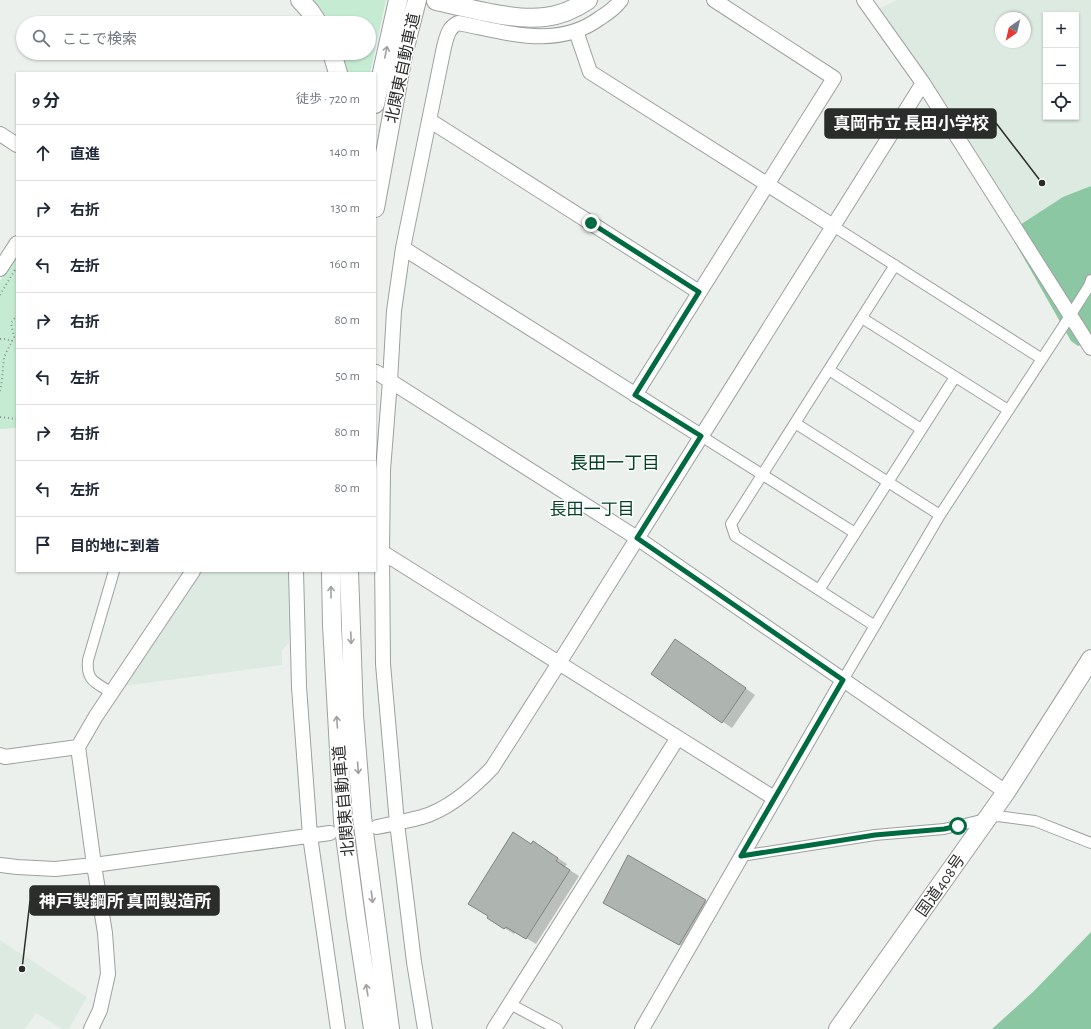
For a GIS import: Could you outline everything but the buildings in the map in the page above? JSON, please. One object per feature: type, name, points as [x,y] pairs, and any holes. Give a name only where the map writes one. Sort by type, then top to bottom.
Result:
[{"type":"highway","points":[[300,0],[313,16]]},
{"type":"highway","name":"北関東自動車道","points":[[376,99],[398,0]]},
{"type":"highway","name":"北関東自動車道","points":[[376,202],[403,55],[417,0]]},
{"type":"highway","points":[[381,170],[400,117],[411,58],[431,0],[530,18],[546,17],[562,13],[578,7],[588,0]]},
{"type":"highway","points":[[480,0],[528,7],[547,6],[567,0]]},
{"type":"highway","points":[[334,60],[338,72]]},
{"type":"highway","name":"北関東自動車道","points":[[331,572],[332,625],[343,821],[373,1029]]},
{"type":"highway","name":"北関東自動車道","points":[[350,572],[354,716],[361,810],[390,1029]]},
{"type":"highway","name":"国道408号","points":[[838,1029],[1006,792],[1091,659]]},
{"type":"street","points":[[425,1029],[414,962],[397,823],[383,664],[383,470],[394,311],[403,248],[447,33],[452,26],[458,23],[512,34],[546,37],[576,31],[589,26],[610,11],[621,0]]},
{"type":"street","points":[[635,395],[834,78],[714,0]]},
{"type":"street","points":[[864,0],[923,83],[1091,348]]},
{"type":"street","points":[[576,31],[590,72],[1042,359]]},
{"type":"street","points":[[377,827],[423,817],[445,806],[464,794],[478,782],[496,762],[923,83]]},
{"type":"street","points":[[429,120],[699,292]]},
{"type":"street","points":[[0,134],[16,144]]},
{"type":"street","points":[[0,269],[16,244]]},
{"type":"street","points":[[403,248],[855,533]]},
{"type":"street","points":[[875,626],[735,536],[732,524],[895,265]]},
{"type":"street","points":[[642,1029],[774,798],[940,515],[1090,285]]},
{"type":"street","points":[[862,318],[1008,410]]},
{"type":"street","points":[[829,370],[921,429]]},
{"type":"street","points":[[376,372],[637,538],[1006,792]]},
{"type":"street","points":[[819,590],[955,377]]},
{"type":"street","points":[[795,423],[940,515]]},
{"type":"street","points":[[382,552],[677,739],[774,798]]},
{"type":"street","points":[[112,693],[90,678],[87,670],[88,660],[114,572]]},
{"type":"street","points":[[91,1029],[100,1010],[108,974],[105,933],[78,747],[192,572]]},
{"type":"street","points":[[296,572],[299,687],[310,836],[338,1029]]},
{"type":"street","points":[[494,1029],[677,739]]},
{"type":"street","points":[[0,755],[5,757],[78,747]]},
{"type":"street","points":[[741,856],[875,835],[944,829],[998,816],[1035,821],[1091,843]]},
{"type":"street","points":[[0,864],[17,867],[55,869],[330,833]]},
{"type":"street","points":[[510,1004],[557,1029]]},
{"type":"path","points":[[0,295],[16,269]]},
{"type":"path","points":[[0,391],[4,357],[13,341],[14,337],[12,324],[16,317]]},
{"type":"path","points":[[0,339],[13,341]]},
{"type":"path","points":[[0,417],[16,419]]},
{"type":"shaded area","points":[[897,0],[1091,0],[1091,249],[1070,301],[879,9]]},
{"type":"shaded area","points":[[199,572],[288,572],[289,643],[282,650],[282,665],[124,686]]},
{"type":"shaded area","points":[[0,940],[87,997],[69,1029],[62,1029],[36,1013],[25,1029],[0,1029]]},
{"type":"green space","points":[[307,0],[386,0],[376,46],[376,16],[320,16]]},
{"type":"green space","points":[[341,60],[373,60],[370,72],[345,72]]},
{"type":"green space","points":[[1091,186],[1091,340],[1078,346],[1071,341],[1009,232],[1063,197]]},
{"type":"green space","points":[[16,257],[16,428],[0,429],[0,281]]},
{"type":"green space","points":[[1091,932],[1091,1029],[992,1029],[1033,992]]},
{"type":"place","name":"真岡市立 長田小学校","points":[[1042,183]]},
{"type":"place","name":"神戸製鋼所 真岡製造所","points":[[22,969]]},
{"type":"district","name":"長田一丁目","points":[[615,463]]},
{"type":"district","name":"長田一丁目","points":[[592,509]]},
{"type":"route","points":[[591,223],[699,292],[635,395],[701,436],[637,538],[843,680],[741,856],[875,835],[944,829],[958,826]]}]
